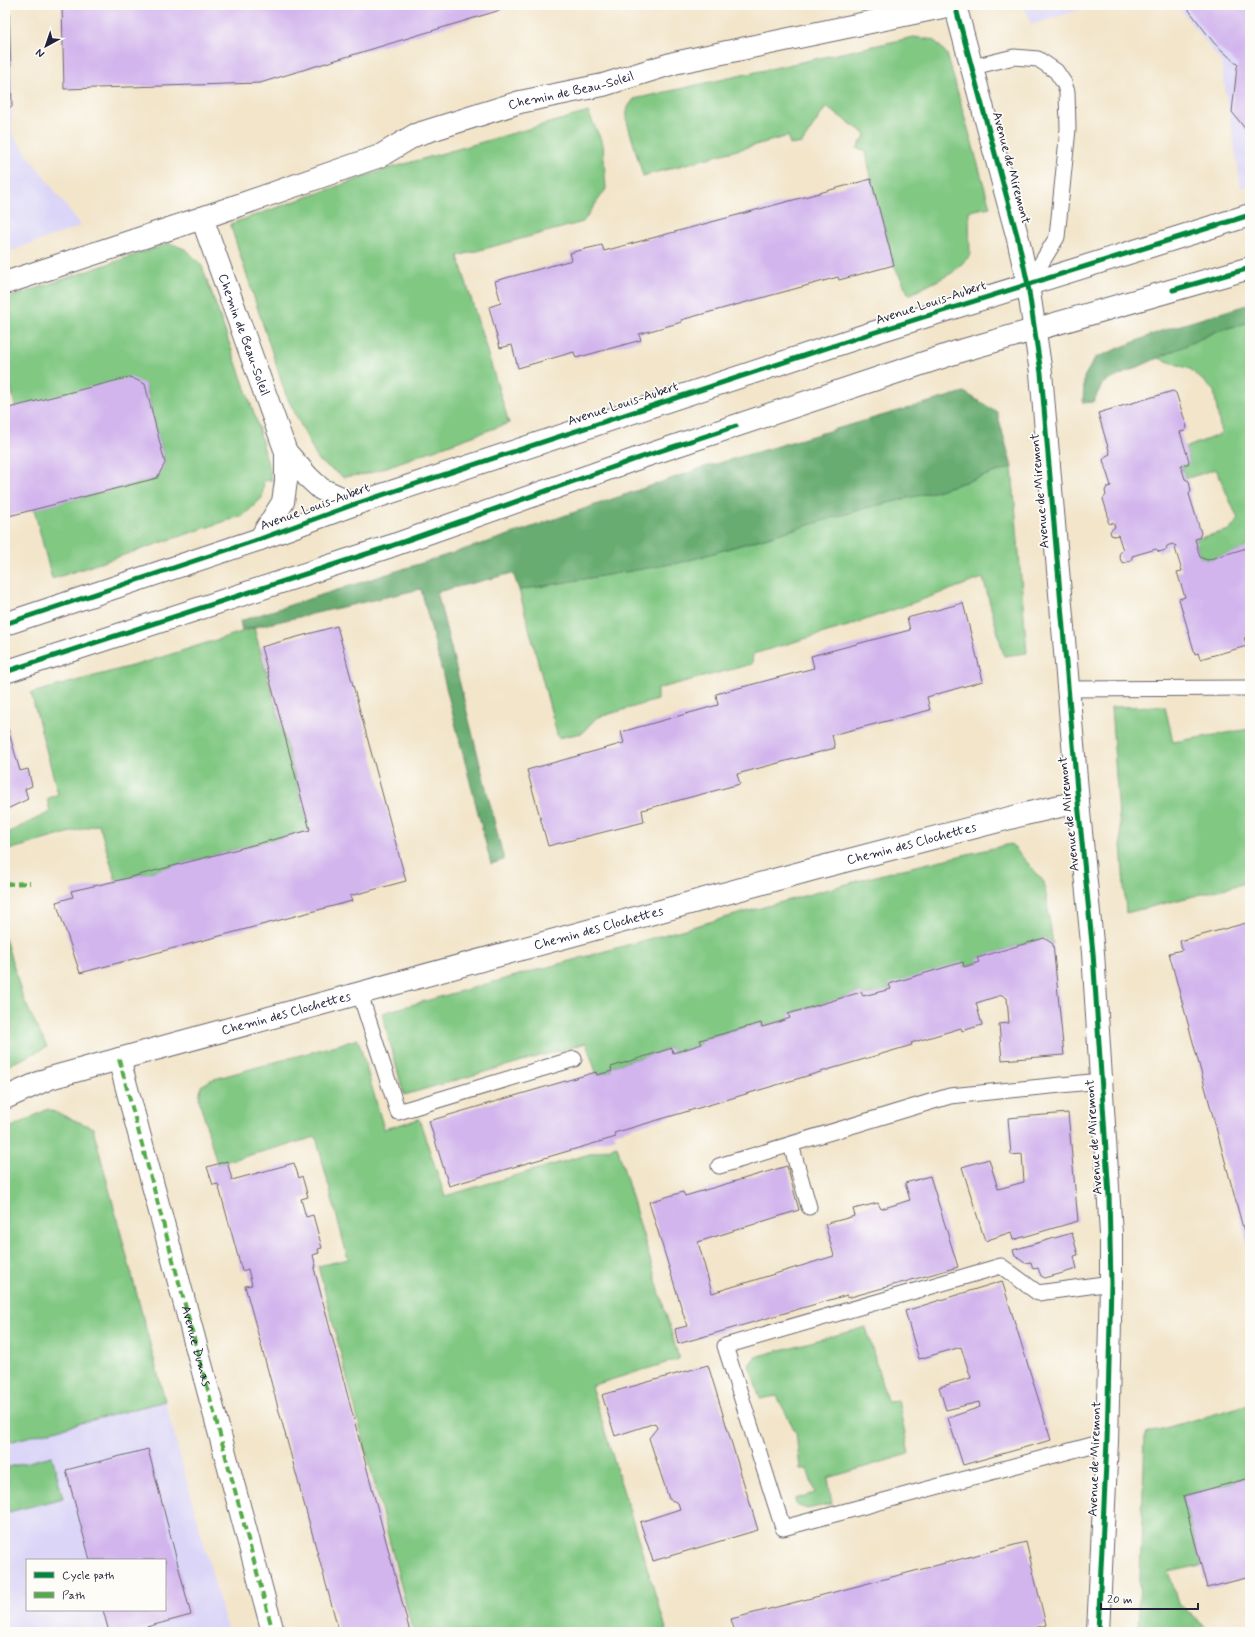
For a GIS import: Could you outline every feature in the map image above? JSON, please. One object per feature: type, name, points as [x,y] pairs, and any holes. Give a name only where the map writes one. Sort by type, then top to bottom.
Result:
[{"type":"street","name":"Chemin de Beau-Soleil","points":[[5,283],[202,218],[380,156],[415,135],[520,102],[603,85],[674,62],[952,5]]},
{"type":"street","name":"Avenue de Miremont","points":[[955,5],[973,67],[1018,239],[1028,284],[1041,374],[1092,946],[1111,1234],[1108,1441],[1098,1632]]},
{"type":"street","name":"Avenue Louis-Aubert","points":[[5,624],[260,539],[355,504],[866,335],[1250,215]]},
{"type":"street","name":"Chemin de Beau-Soleil","points":[[202,218],[286,452],[286,481],[283,502],[260,539]]},
{"type":"street","points":[[5,672],[392,546],[639,458],[960,351],[1250,268]]},
{"type":"street","name":"Chemin de Beau-Soleil","points":[[286,452],[308,477],[321,488],[355,504]]},
{"type":"street","name":"Chemin des Clochettes","points":[[5,1098],[50,1078],[818,868],[1025,814],[1078,802]]},
{"type":"street","name":"Avenue Dumas","points":[[119,1059],[273,1632]]},
{"type":"lane","points":[[973,67],[1014,57],[1038,58],[1056,71],[1064,83],[1067,92],[1068,129],[1057,237],[1028,284]]},
{"type":"lane","points":[[1068,689],[1250,688]]},
{"type":"lane","points":[[360,994],[398,1112],[574,1059]]},
{"type":"lane","points":[[719,1166],[950,1096],[1101,1081]]},
{"type":"lane","points":[[791,1145],[809,1207]]},
{"type":"lane","points":[[1108,1441],[783,1528],[725,1346],[1001,1266],[1038,1293],[1111,1283]]},
{"type":"shaded area","points":[[5,5],[11,5],[12,134],[81,226],[5,253]]},
{"type":"shaded area","points":[[1024,5],[1095,5],[1031,25]]},
{"type":"shaded area","points":[[1177,5],[1250,5],[1250,186],[1241,188],[1221,62]]},
{"type":"shaded area","points":[[165,1401],[228,1632],[5,1632],[5,1443]]},
{"type":"green space","points":[[914,37],[934,40],[947,54],[990,207],[969,211],[970,256],[952,273],[909,295],[894,265],[871,179],[866,151],[857,148],[866,134],[826,107],[802,143],[790,145],[788,136],[643,176],[626,118],[628,107],[634,99]]},
{"type":"green space","points":[[588,112],[603,144],[606,189],[583,222],[458,256],[509,423],[367,474],[343,477],[318,460],[286,395],[230,224],[387,169]]},
{"type":"green space","points":[[170,243],[187,250],[202,266],[256,419],[272,480],[264,481],[262,498],[244,515],[52,579],[34,509],[157,478],[165,463],[145,384],[15,407],[5,357],[12,343],[5,339],[5,299]]},
{"type":"green space","points":[[1250,304],[1250,322],[1217,331],[1103,383],[1093,402],[1083,403],[1084,377],[1095,358],[1161,331]]},
{"type":"green space","points":[[1250,322],[1250,543],[1242,550],[1207,560],[1200,557],[1195,539],[1230,530],[1238,519],[1216,469],[1185,479],[1181,466],[1188,464],[1189,461],[1185,448],[1221,434],[1214,391],[1190,369],[1158,358],[1217,331]]},
{"type":"green space","points":[[964,392],[997,412],[1012,467],[933,492],[866,508],[683,562],[519,590],[513,573],[437,592],[504,860],[491,864],[421,589],[242,630],[240,621],[500,538],[705,467]]},
{"type":"green space","points":[[1012,467],[1027,653],[1004,656],[983,578],[848,626],[753,654],[752,664],[657,689],[657,700],[596,718],[582,733],[558,738],[519,590],[683,562],[866,508],[933,492]]},
{"type":"green space","points":[[254,628],[310,830],[116,881],[99,824],[5,851],[5,834],[50,812],[47,799],[58,794],[31,693],[143,663]]},
{"type":"green space","points":[[1165,706],[1173,742],[1250,729],[1250,882],[1126,913],[1111,707]]},
{"type":"green space","points":[[1011,844],[1044,882],[1053,944],[1044,938],[978,958],[979,962],[964,967],[963,963],[889,985],[891,989],[863,996],[861,992],[788,1014],[790,1018],[762,1027],[761,1023],[700,1040],[702,1044],[673,1053],[672,1048],[611,1067],[612,1071],[597,1075],[586,1043],[404,1095],[382,1013],[890,872]]},
{"type":"green space","points":[[5,938],[23,998],[47,1047],[5,1067]]},
{"type":"green space","points":[[358,1039],[384,1129],[419,1119],[445,1196],[617,1146],[679,1359],[591,1386],[667,1632],[413,1632],[318,1266],[348,1259],[316,1137],[217,1164],[199,1099],[201,1086],[211,1080]]},
{"type":"green space","points":[[48,1109],[93,1128],[165,1401],[5,1443],[5,1130]]},
{"type":"green space","points":[[866,1327],[887,1401],[898,1400],[909,1454],[828,1478],[832,1504],[807,1509],[796,1505],[795,1499],[815,1493],[807,1469],[800,1469],[796,1433],[777,1396],[760,1399],[749,1365],[755,1357]]},
{"type":"green space","points":[[1250,1404],[1250,1478],[1183,1496],[1201,1565],[1169,1572],[1178,1603],[1211,1632],[1138,1632],[1145,1434]]},
{"type":"green space","points":[[52,1456],[63,1498],[5,1513],[5,1468]]},
{"type":"building","points":[[5,5],[9,5],[12,107],[5,107]]},
{"type":"building","points":[[62,5],[517,5],[260,83],[64,89]]},
{"type":"building","points":[[1185,5],[1250,5],[1250,135],[1232,112],[1238,65],[1214,43]]},
{"type":"building","points":[[871,179],[894,265],[839,280],[838,277],[681,320],[682,322],[639,334],[641,340],[576,358],[574,352],[518,368],[512,345],[500,348],[489,307],[501,303],[495,281],[572,260],[570,253],[577,251],[602,245],[604,251]]},
{"type":"building","points":[[130,377],[145,384],[165,463],[157,478],[5,517],[5,409]]},
{"type":"building","points":[[1173,391],[1176,393],[1187,427],[1185,431],[1180,432],[1189,461],[1188,464],[1181,466],[1185,479],[1189,481],[1191,491],[1189,494],[1201,533],[1199,538],[1195,539],[1200,557],[1207,560],[1250,547],[1250,636],[1244,638],[1247,646],[1200,659],[1198,653],[1195,654],[1179,599],[1185,597],[1177,572],[1182,571],[1175,548],[1176,546],[1172,544],[1167,546],[1166,550],[1159,552],[1156,549],[1132,556],[1130,561],[1124,563],[1121,561],[1119,554],[1123,550],[1118,535],[1111,535],[1110,531],[1115,527],[1113,522],[1110,524],[1108,522],[1108,515],[1103,499],[1106,495],[1105,491],[1107,487],[1111,486],[1103,460],[1110,454],[1098,413]]},
{"type":"building","points":[[963,603],[983,681],[927,697],[930,710],[832,735],[835,748],[737,774],[740,784],[642,810],[644,822],[548,846],[527,770],[624,743],[621,732],[718,705],[716,694],[814,668],[811,656],[910,630],[907,618]]},
{"type":"building","points":[[337,626],[406,881],[350,896],[352,901],[80,973],[56,902],[73,897],[71,891],[116,881],[310,830],[261,647]]},
{"type":"building","points":[[8,729],[20,771],[28,769],[32,786],[25,789],[28,799],[5,810],[5,730]]},
{"type":"building","points":[[1250,922],[1250,1254],[1169,953],[1182,950],[1180,941]]},
{"type":"building","points":[[1044,938],[1053,944],[1064,1055],[1002,1060],[999,1024],[1009,1023],[1007,998],[1002,995],[976,1003],[982,1025],[962,1031],[961,1028],[911,1043],[912,1045],[614,1133],[616,1137],[449,1186],[429,1121],[596,1072],[597,1075],[612,1071],[611,1067],[672,1048],[673,1053],[702,1044],[700,1040],[761,1023],[762,1027],[776,1023],[790,1018],[788,1014],[861,992],[863,996],[891,989],[889,984],[963,962],[964,967],[979,962],[977,958]]},
{"type":"building","points":[[1068,1113],[1078,1221],[1013,1240],[1011,1232],[985,1241],[962,1167],[989,1159],[998,1189],[1024,1182],[1022,1154],[1011,1155],[1008,1118]]},
{"type":"building","points":[[227,1161],[232,1180],[294,1163],[299,1178],[302,1176],[308,1197],[301,1199],[306,1217],[313,1215],[322,1248],[318,1249],[319,1253],[313,1255],[316,1267],[314,1268],[410,1632],[339,1632],[245,1286],[252,1285],[248,1269],[242,1271],[218,1184],[213,1185],[207,1167]]},
{"type":"building","points":[[787,1166],[799,1210],[698,1242],[712,1293],[834,1256],[825,1224],[855,1216],[853,1209],[878,1203],[881,1209],[910,1200],[905,1183],[930,1176],[958,1267],[847,1298],[847,1295],[678,1344],[675,1329],[687,1326],[649,1202],[683,1192],[685,1196]]},
{"type":"building","points":[[1072,1233],[1078,1255],[1074,1256],[1077,1269],[1045,1278],[1041,1276],[1038,1268],[1033,1269],[1031,1262],[1025,1263],[1015,1256],[1013,1250]]},
{"type":"building","points":[[1002,1281],[1051,1440],[963,1465],[948,1418],[980,1407],[979,1402],[946,1410],[939,1387],[971,1378],[961,1347],[919,1359],[905,1311]]},
{"type":"building","points":[[5,1356],[10,1372],[5,1374]]},
{"type":"building","points":[[708,1365],[758,1530],[653,1561],[640,1522],[680,1509],[678,1503],[669,1499],[649,1438],[657,1428],[655,1423],[615,1436],[602,1395]]},
{"type":"building","points":[[148,1449],[191,1615],[128,1632],[109,1632],[103,1611],[166,1611],[166,1559],[90,1559],[66,1470]]},
{"type":"building","points":[[1250,1478],[1250,1577],[1207,1588],[1183,1496]]},
{"type":"building","points":[[1026,1542],[1046,1625],[1019,1632],[735,1632],[731,1619]]},
{"type":"marked path","points":[[5,884],[30,883]]},
{"type":"marked path","points":[[119,1059],[273,1632]]},
{"type":"cycle path","points":[[955,5],[1018,239],[1028,285],[1041,373],[1078,802],[1093,953],[1109,1196],[1111,1283],[1107,1441],[1098,1632]]},
{"type":"cycle path","points":[[5,624],[260,539],[355,504],[866,335],[1250,215]]},
{"type":"cycle path","points":[[1173,290],[1250,268]]},
{"type":"cycle path","points":[[5,672],[391,546],[639,458],[736,426]]}]
